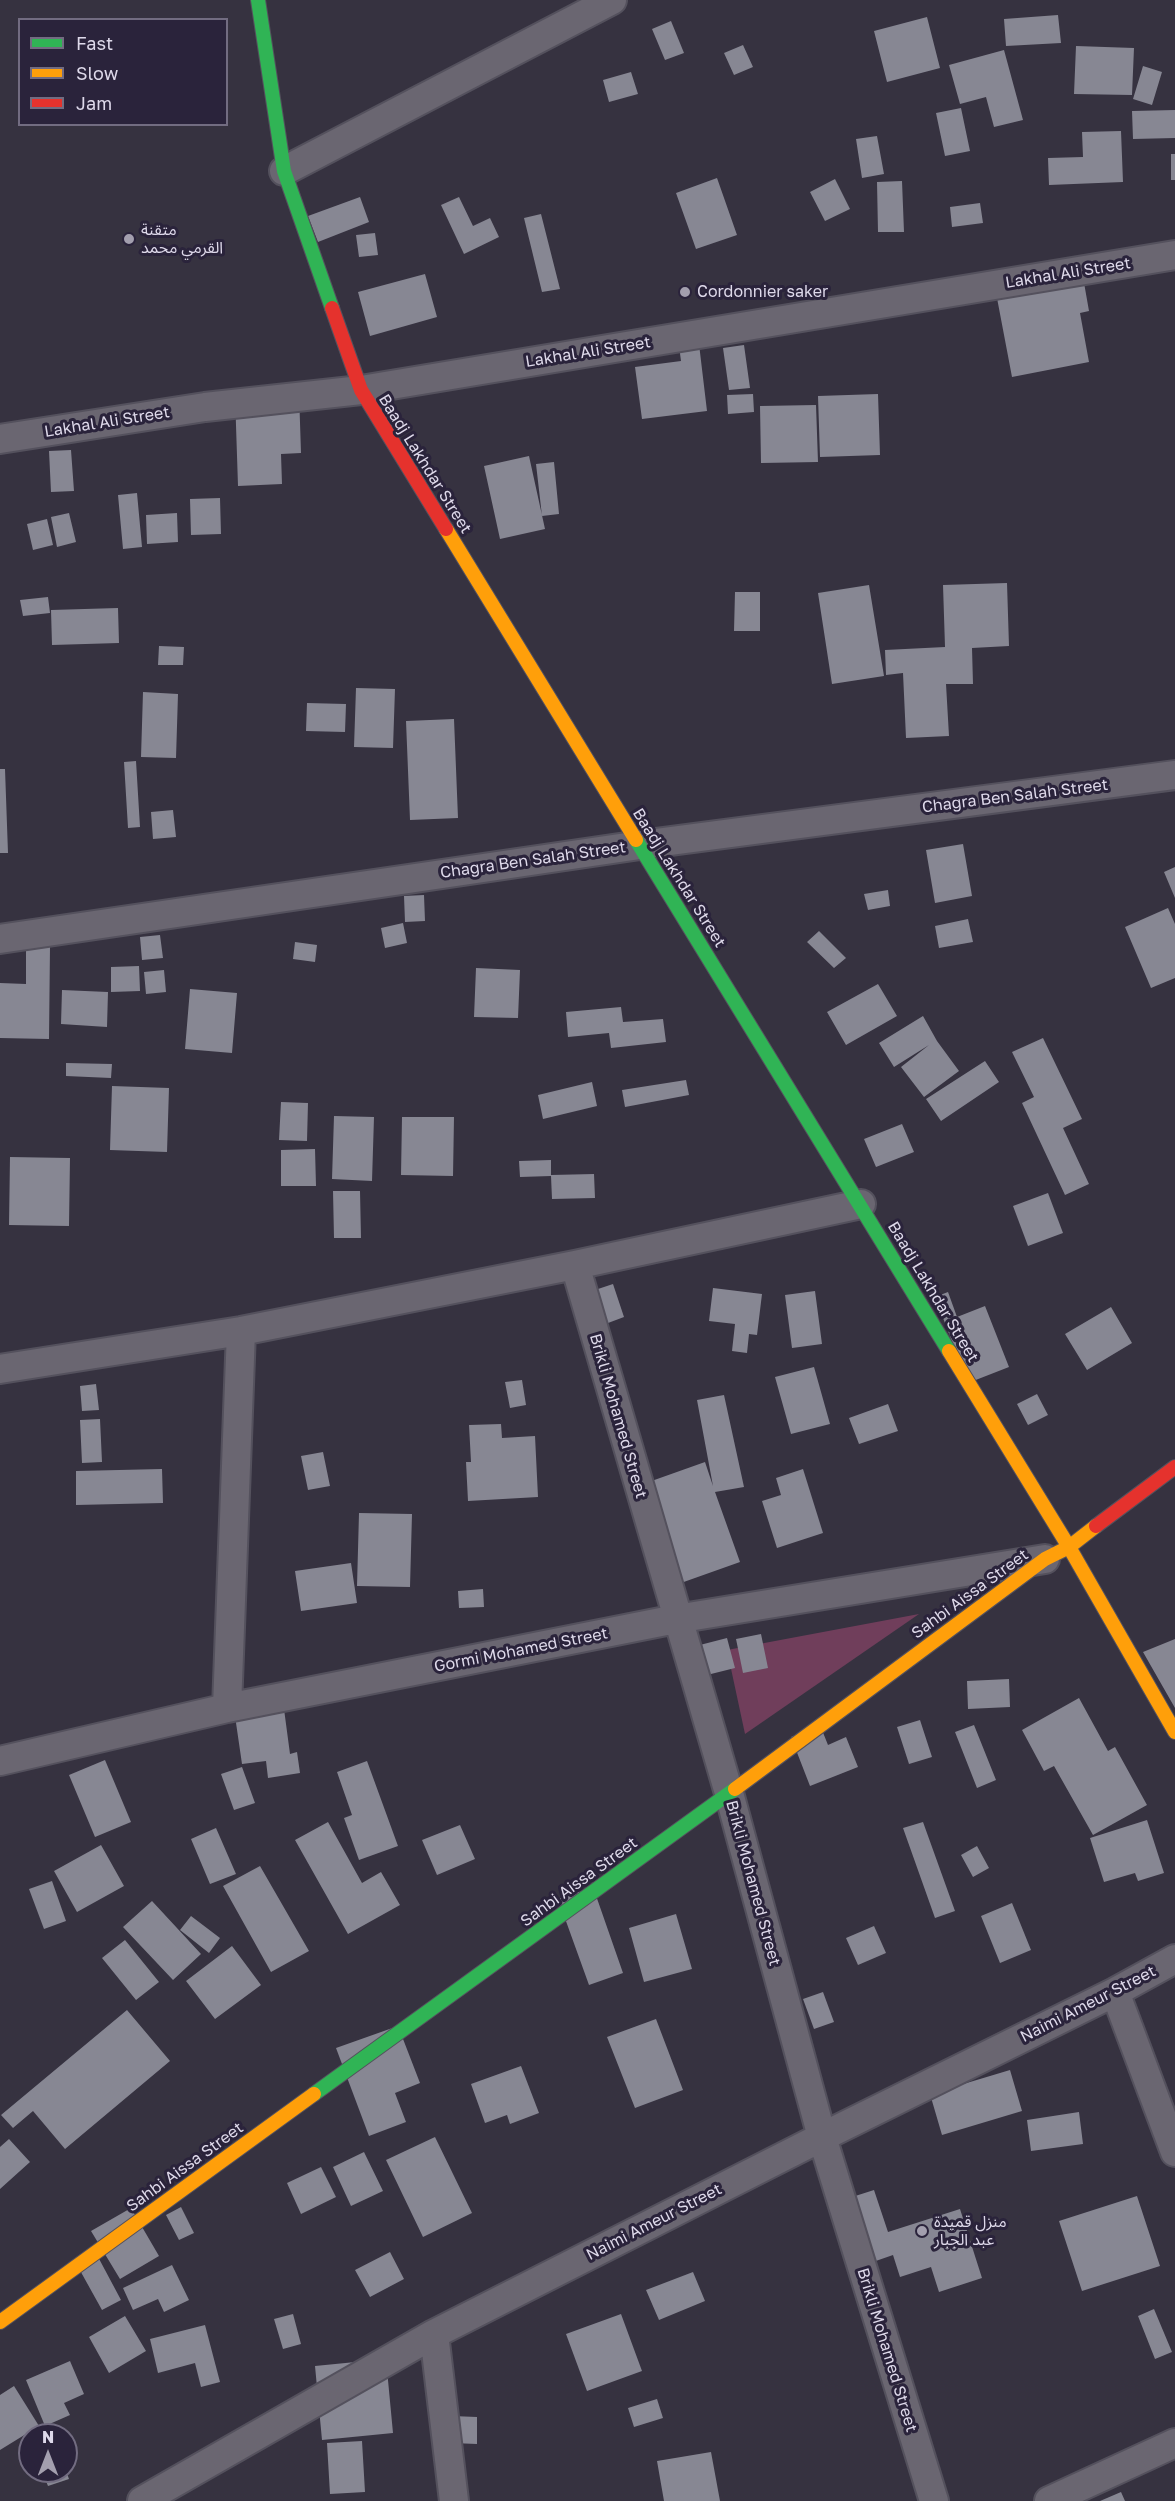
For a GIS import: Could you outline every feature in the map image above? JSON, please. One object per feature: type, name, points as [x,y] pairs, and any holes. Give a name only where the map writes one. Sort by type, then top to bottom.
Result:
[{"type":"street","name":"Baadj Lakhdar Street","points":[[258,0],[284,171],[361,390],[861,1204],[1057,1553],[1175,1732]]},
{"type":"street","points":[[284,171],[612,0]]},
{"type":"street","name":"Lakhal Ali Street","points":[[0,440],[205,407],[361,390],[1175,255]]},
{"type":"street","name":"Chagra Ben Salah Street","points":[[0,939],[640,845],[1175,775]]},
{"type":"street","points":[[0,1369],[241,1331],[575,1265],[861,1204]]},
{"type":"street","name":"Brikli Mohamed Street","points":[[575,1265],[676,1619],[729,1793],[822,2137],[934,2501]]},
{"type":"street","points":[[226,1708],[241,1331]]},
{"type":"street","name":"Sahbi Aissa Street","points":[[0,2322],[1175,1467]]},
{"type":"street","name":"Gormi Mohamed Street","points":[[0,1761],[226,1708],[676,1619],[1057,1553]]},
{"type":"street","name":"Naimi Ameur Street","points":[[142,2501],[434,2334],[822,2137],[1115,1992],[1175,1959]]},
{"type":"street","points":[[1115,1992],[1175,2152]]},
{"type":"street","points":[[434,2334],[453,2501]]},
{"type":"street","points":[[1048,2501],[1175,2443]]},
{"type":"shaded area","points":[[919,1614],[745,1734],[727,1650]]},
{"type":"building","points":[[1058,15],[1061,43],[1006,46],[1004,19]]},
{"type":"building","points":[[927,17],[940,68],[887,82],[874,31]]},
{"type":"building","points":[[671,21],[684,53],[665,60],[652,29]]},
{"type":"building","points":[[743,45],[753,67],[734,75],[724,53]]},
{"type":"building","points":[[1076,46],[1134,48],[1132,95],[1074,94]]},
{"type":"building","points":[[1004,50],[1023,120],[994,127],[986,97],[960,104],[949,65]]},
{"type":"building","points":[[1143,66],[1162,72],[1152,105],[1133,99]]},
{"type":"building","points":[[631,72],[638,94],[609,102],[603,80]]},
{"type":"building","points":[[961,108],[970,151],[945,156],[936,113]]},
{"type":"building","points":[[1175,110],[1175,138],[1133,139],[1132,111]]},
{"type":"building","points":[[1121,131],[1123,182],[1049,185],[1048,158],[1083,157],[1082,132]]},
{"type":"building","points":[[877,136],[884,174],[862,178],[856,139]]},
{"type":"building","points":[[1171,154],[1175,154],[1175,180],[1171,180]]},
{"type":"building","points":[[717,178],[737,235],[696,249],[676,193]]},
{"type":"building","points":[[835,179],[850,209],[825,221],[810,192]]},
{"type":"building","points":[[902,181],[904,232],[878,232],[877,182]]},
{"type":"building","points":[[360,197],[369,222],[318,242],[308,216]]},
{"type":"building","points":[[459,197],[473,226],[490,218],[499,237],[464,254],[441,205]]},
{"type":"building","points":[[980,203],[983,223],[952,227],[950,207]]},
{"type":"building","points":[[541,214],[560,289],[542,292],[524,218]]},
{"type":"building","points":[[375,233],[378,255],[359,257],[356,235]]},
{"type":"building","points":[[1080,260],[1089,311],[1080,313],[1089,362],[1012,377],[993,277]]},
{"type":"building","points":[[425,274],[437,317],[370,336],[358,292]]},
{"type":"building","points":[[699,344],[707,411],[642,419],[635,367],[681,361],[679,346]]},
{"type":"building","points":[[744,345],[750,388],[729,390],[723,348]]},
{"type":"building","points":[[299,392],[301,453],[281,454],[282,484],[238,486],[235,395]]},
{"type":"building","points":[[753,394],[754,412],[728,414],[727,395]]},
{"type":"building","points":[[878,394],[880,455],[820,457],[818,396]]},
{"type":"building","points":[[816,405],[818,462],[761,463],[760,406]]},
{"type":"building","points":[[71,450],[74,491],[51,492],[49,451]]},
{"type":"building","points":[[529,456],[545,529],[500,539],[484,466]]},
{"type":"building","points":[[554,462],[559,514],[542,516],[536,464]]},
{"type":"building","points":[[137,493],[142,547],[123,549],[118,495]]},
{"type":"building","points":[[220,498],[221,534],[191,535],[190,499]]},
{"type":"building","points":[[69,513],[76,542],[57,547],[51,517]]},
{"type":"building","points":[[177,513],[178,542],[147,544],[146,515]]},
{"type":"building","points":[[47,519],[53,545],[33,550],[27,524]]},
{"type":"building","points":[[1007,583],[1009,646],[972,648],[973,684],[946,684],[949,736],[906,738],[903,673],[886,675],[885,650],[945,647],[943,585]]},
{"type":"building","points":[[869,585],[884,676],[832,684],[818,593]]},
{"type":"building","points":[[735,592],[760,592],[760,631],[734,631]]},
{"type":"building","points":[[48,597],[50,613],[23,616],[20,600]]},
{"type":"building","points":[[118,608],[119,643],[52,645],[51,610]]},
{"type":"building","points":[[159,646],[184,647],[183,665],[158,665]]},
{"type":"building","points":[[356,688],[395,689],[393,748],[354,747]]},
{"type":"building","points":[[143,692],[178,694],[176,758],[141,757]]},
{"type":"building","points":[[307,703],[346,704],[345,732],[306,731]]},
{"type":"building","points":[[454,719],[458,818],[410,820],[406,721]]},
{"type":"building","points":[[136,761],[140,827],[128,828],[124,762]]},
{"type":"building","points":[[0,769],[5,769],[8,853],[0,853]]},
{"type":"building","points":[[173,810],[176,837],[153,839],[151,812]]},
{"type":"building","points":[[963,844],[972,896],[935,903],[926,850]]},
{"type":"building","points":[[1175,867],[1175,898],[1164,872]]},
{"type":"building","points":[[888,890],[890,906],[868,910],[864,894]]},
{"type":"building","points":[[424,895],[425,921],[405,922],[404,896]]},
{"type":"building","points":[[1168,908],[1175,924],[1175,978],[1151,988],[1125,927]]},
{"type":"building","points":[[968,919],[973,942],[939,948],[935,926]]},
{"type":"building","points":[[403,923],[407,943],[385,948],[381,928]]},
{"type":"building","points":[[819,931],[846,958],[834,968],[807,942]]},
{"type":"building","points":[[160,935],[163,958],[142,960],[140,937]]},
{"type":"building","points":[[295,942],[317,945],[315,962],[293,959]]},
{"type":"building","points":[[26,947],[50,947],[49,1039],[0,1038],[0,983],[26,984]]},
{"type":"building","points":[[139,966],[140,991],[111,992],[111,967]]},
{"type":"building","points":[[476,968],[520,970],[518,1018],[474,1017]]},
{"type":"building","points":[[164,970],[166,992],[146,994],[144,972]]},
{"type":"building","points":[[878,984],[897,1016],[846,1045],[827,1012]]},
{"type":"building","points":[[190,989],[237,993],[232,1053],[185,1049]]},
{"type":"building","points":[[62,990],[108,992],[107,1027],[61,1024]]},
{"type":"building","points":[[621,1007],[623,1022],[663,1019],[666,1042],[611,1048],[609,1033],[568,1037],[566,1012]]},
{"type":"building","points":[[923,1016],[937,1041],[959,1071],[924,1097],[901,1067],[929,1045],[894,1067],[879,1043]]},
{"type":"building","points":[[1043,1038],[1082,1119],[1063,1128],[1089,1184],[1065,1195],[1022,1103],[1034,1097],[1012,1052]]},
{"type":"building","points":[[985,1061],[999,1082],[941,1121],[926,1099]]},
{"type":"building","points":[[66,1063],[112,1064],[111,1078],[66,1076]]},
{"type":"building","points":[[686,1080],[689,1095],[625,1107],[622,1090]]},
{"type":"building","points":[[592,1082],[597,1106],[543,1119],[538,1095]]},
{"type":"building","points":[[112,1086],[169,1088],[167,1152],[110,1150]]},
{"type":"building","points":[[281,1102],[308,1103],[307,1141],[279,1140]]},
{"type":"building","points":[[334,1116],[374,1117],[372,1181],[332,1179]]},
{"type":"building","points":[[402,1117],[454,1117],[453,1176],[401,1175]]},
{"type":"building","points":[[902,1124],[914,1152],[876,1167],[864,1139]]},
{"type":"building","points":[[315,1149],[316,1186],[281,1186],[281,1150]]},
{"type":"building","points":[[10,1157],[70,1158],[69,1226],[9,1225]]},
{"type":"building","points":[[551,1160],[551,1175],[594,1174],[595,1198],[552,1199],[551,1176],[520,1177],[519,1161]]},
{"type":"building","points":[[333,1191],[360,1191],[361,1238],[334,1238]]},
{"type":"building","points":[[1048,1193],[1063,1233],[1028,1246],[1013,1206]]},
{"type":"building","points":[[613,1284],[624,1317],[600,1326],[589,1292]]},
{"type":"building","points":[[713,1288],[762,1294],[757,1335],[749,1334],[747,1353],[732,1351],[735,1324],[709,1321]]},
{"type":"building","points":[[815,1291],[822,1344],[792,1348],[785,1295]]},
{"type":"building","points":[[948,1292],[957,1317],[985,1306],[1009,1367],[968,1383],[935,1297]]},
{"type":"building","points":[[1111,1307],[1132,1343],[1087,1370],[1065,1334]]},
{"type":"building","points":[[814,1367],[830,1424],[791,1434],[775,1377]]},
{"type":"building","points":[[522,1380],[526,1405],[510,1408],[505,1382]]},
{"type":"building","points":[[96,1384],[99,1410],[82,1411],[80,1386]]},
{"type":"building","points":[[1037,1394],[1048,1415],[1028,1425],[1017,1404]]},
{"type":"building","points":[[724,1395],[744,1487],[715,1492],[740,1562],[664,1589],[629,1489],[705,1462],[713,1486],[697,1400]]},
{"type":"building","points":[[888,1404],[898,1431],[859,1444],[849,1418]]},
{"type":"building","points":[[100,1419],[102,1462],[82,1463],[80,1420]]},
{"type":"building","points":[[501,1424],[502,1438],[535,1436],[538,1497],[468,1501],[466,1462],[471,1462],[469,1425]]},
{"type":"building","points":[[323,1452],[330,1486],[308,1490],[301,1456]]},
{"type":"building","points":[[162,1469],[163,1503],[76,1505],[76,1471]]},
{"type":"building","points":[[803,1469],[823,1533],[777,1548],[762,1501],[781,1495],[776,1478]]},
{"type":"building","points":[[359,1513],[412,1514],[410,1587],[357,1586]]},
{"type":"building","points":[[351,1563],[357,1603],[301,1611],[295,1571]]},
{"type":"building","points":[[483,1589],[484,1607],[459,1608],[458,1591]]},
{"type":"building","points":[[761,1634],[768,1668],[743,1673],[736,1639]]},
{"type":"building","points":[[727,1638],[735,1668],[703,1676],[696,1646]]},
{"type":"building","points":[[1175,1639],[1175,1708],[1143,1652]]},
{"type":"building","points":[[1009,1679],[1010,1707],[968,1709],[967,1681]]},
{"type":"building","points":[[1079,1698],[1108,1751],[1115,1747],[1147,1805],[1093,1835],[1054,1766],[1044,1771],[1022,1730]]},
{"type":"building","points":[[284,1709],[290,1754],[297,1752],[300,1773],[268,1778],[266,1761],[242,1764],[235,1716]]},
{"type":"building","points":[[920,1720],[932,1757],[909,1764],[897,1727]]},
{"type":"building","points":[[820,1725],[828,1745],[846,1737],[858,1767],[810,1786],[791,1737]]},
{"type":"building","points":[[974,1725],[996,1780],[977,1788],[955,1732]]},
{"type":"building","points":[[105,1760],[131,1822],[95,1837],[69,1775]]},
{"type":"building","points":[[367,1761],[398,1846],[359,1860],[344,1818],[352,1815],[337,1772]]},
{"type":"building","points":[[242,1767],[255,1803],[234,1810],[221,1774]]},
{"type":"building","points":[[1147,1820],[1164,1873],[1138,1881],[1135,1873],[1104,1882],[1090,1838]]},
{"type":"building","points":[[328,1822],[362,1883],[381,1872],[400,1905],[348,1934],[295,1840]]},
{"type":"building","points":[[923,1822],[955,1911],[935,1918],[903,1828]]},
{"type":"building","points":[[460,1825],[475,1859],[437,1875],[422,1840]]},
{"type":"building","points":[[216,1828],[236,1874],[210,1884],[191,1839]]},
{"type":"building","points":[[101,1845],[124,1886],[77,1912],[54,1871]]},
{"type":"building","points":[[977,1846],[989,1868],[973,1877],[961,1855]]},
{"type":"building","points":[[260,1866],[309,1951],[271,1972],[223,1886]]},
{"type":"building","points":[[52,1881],[66,1921],[44,1929],[29,1889]]},
{"type":"building","points":[[593,1887],[623,1973],[589,1985],[558,1899]]},
{"type":"building","points":[[152,1901],[201,1954],[173,1980],[123,1927]]},
{"type":"building","points":[[1012,1903],[1031,1950],[1000,1963],[981,1916]]},
{"type":"building","points":[[676,1914],[692,1969],[644,1982],[629,1928]]},
{"type":"building","points":[[191,1916],[220,1938],[209,1953],[180,1930]]},
{"type":"building","points":[[874,1926],[886,1953],[858,1965],[846,1938]]},
{"type":"building","points":[[125,1940],[159,1982],[136,2000],[102,1958]]},
{"type":"building","points":[[232,1946],[261,1985],[215,2019],[186,1981]]},
{"type":"building","points":[[823,1992],[834,2022],[814,2029],[803,1999]]},
{"type":"building","points":[[127,2010],[170,2061],[65,2149],[33,2111],[13,2128],[1,2115]]},
{"type":"building","points":[[656,2019],[683,2090],[635,2108],[607,2037]]},
{"type":"building","points":[[398,2026],[420,2083],[395,2093],[406,2122],[369,2136],[336,2048]]},
{"type":"building","points":[[521,2066],[539,2113],[510,2124],[507,2115],[485,2123],[471,2084]]},
{"type":"building","points":[[1010,2070],[1022,2111],[942,2135],[930,2094]]},
{"type":"building","points":[[1079,2112],[1083,2144],[1031,2151],[1027,2120]]},
{"type":"building","points":[[435,2137],[472,2213],[423,2237],[386,2160]]},
{"type":"building","points":[[9,2139],[30,2162],[0,2189],[0,2147]]},
{"type":"building","points":[[364,2152],[383,2191],[351,2206],[333,2167]]},
{"type":"building","points":[[321,2167],[336,2197],[301,2214],[287,2183]]},
{"type":"building","points":[[874,2190],[888,2232],[960,2209],[982,2278],[939,2292],[931,2267],[900,2277],[893,2255],[870,2263],[849,2198]]},
{"type":"building","points":[[1137,2196],[1160,2266],[1082,2291],[1059,2221]]},
{"type":"building","points":[[181,2207],[194,2233],[179,2240],[166,2215]]},
{"type":"building","points":[[131,2208],[159,2256],[120,2279],[91,2231]]},
{"type":"building","points":[[390,2252],[404,2279],[370,2297],[355,2270]]},
{"type":"building","points":[[97,2255],[121,2300],[102,2310],[77,2265]]},
{"type":"building","points":[[172,2265],[189,2300],[164,2312],[158,2299],[133,2310],[123,2288]]},
{"type":"building","points":[[693,2272],[705,2301],[659,2320],[646,2290]]},
{"type":"building","points":[[1154,2309],[1172,2352],[1155,2359],[1138,2316]]},
{"type":"building","points":[[293,2314],[301,2344],[283,2349],[274,2319]]},
{"type":"building","points":[[621,2314],[642,2371],[587,2391],[566,2334]]},
{"type":"building","points":[[125,2316],[146,2351],[109,2373],[89,2337]]},
{"type":"building","points":[[205,2325],[220,2382],[201,2387],[195,2363],[158,2373],[150,2339]]},
{"type":"building","points":[[386,2359],[393,2433],[322,2440],[315,2366]]},
{"type":"building","points":[[70,2361],[84,2394],[64,2403],[70,2415],[52,2423],[44,2423],[26,2380]]},
{"type":"building","points":[[14,2386],[37,2423],[18,2423],[18,2439],[0,2450],[0,2395]]},
{"type":"building","points":[[657,2399],[663,2418],[634,2427],[628,2408]]},
{"type":"building","points":[[452,2416],[477,2417],[477,2444],[452,2443]]},
{"type":"building","points":[[362,2441],[365,2492],[330,2494],[327,2443]]},
{"type":"building","points":[[711,2452],[720,2501],[664,2501],[657,2461]]},
{"type":"building","points":[[1121,2492],[1125,2501],[1100,2501]]},
{"type":"traffic: fast","points":[[258,0],[284,171],[332,308]]},
{"type":"traffic: fast","points":[[636,840],[949,1351]]},
{"type":"traffic: fast","points":[[314,2094],[735,1789]]},
{"type":"traffic: slow","points":[[446,529],[636,840]]},
{"type":"traffic: slow","points":[[949,1351],[1069,1547],[1175,1732]]},
{"type":"traffic: slow","points":[[735,1789],[1045,1559],[1069,1547],[1096,1526]]},
{"type":"traffic: slow","points":[[0,2322],[314,2094]]},
{"type":"traffic: jam","points":[[332,308],[361,390],[446,529]]},
{"type":"traffic: jam","points":[[1096,1526],[1175,1467]]},
{"type":"place","name":"متقنة القرمي محمد","points":[[129,239]]},
{"type":"place","name":"Cordonnier saker","points":[[685,292]]},
{"type":"place","name":"منزل قميدة عبد الجبار","points":[[922,2231]]}]
